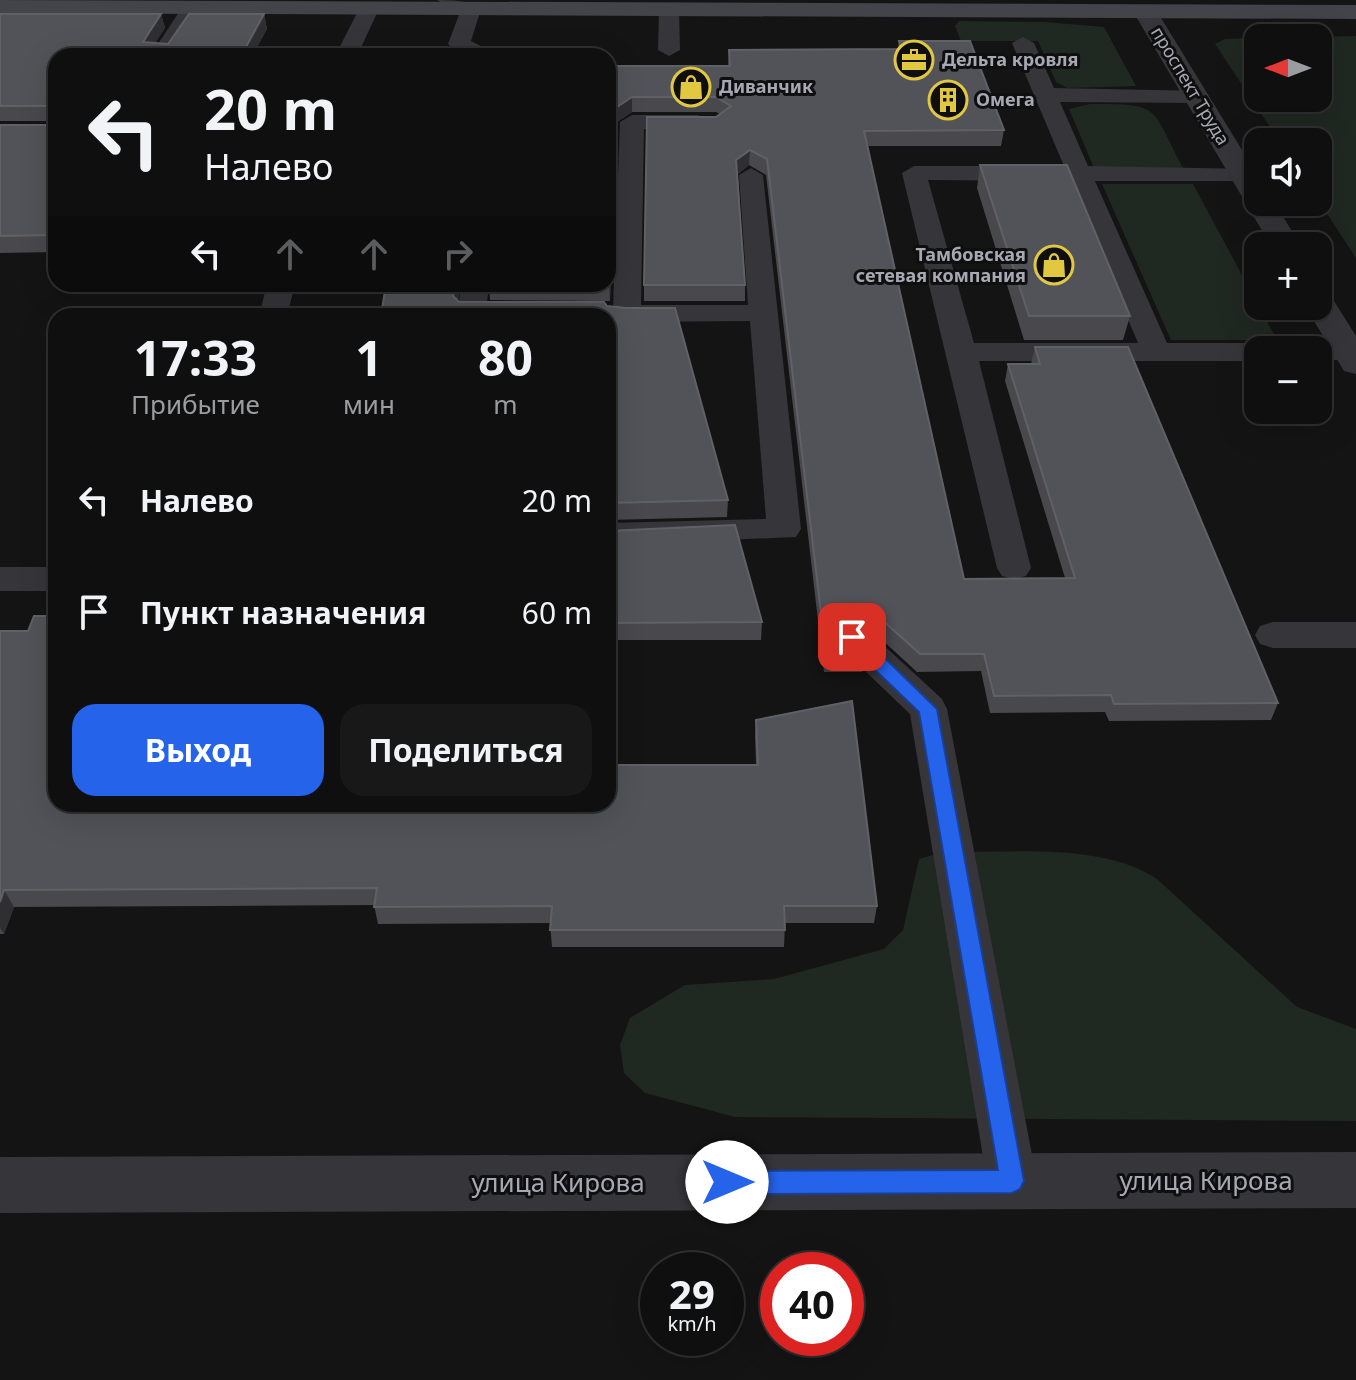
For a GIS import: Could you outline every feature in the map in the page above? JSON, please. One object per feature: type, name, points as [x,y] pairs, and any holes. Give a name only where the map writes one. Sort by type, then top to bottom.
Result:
[{"type":"main road","points":[[0,6],[1356,12]]},
{"type":"street","name":"проспект Труда","points":[[1146,13],[1243,174]]},
{"type":"street","points":[[1326,320],[1341,356]]},
{"type":"street","name":"улица Кирова","points":[[0,1185],[1356,1180]]},
{"type":"lane","points":[[447,0],[471,9],[459,44],[469,48]]},
{"type":"lane","points":[[166,48],[192,7]]},
{"type":"lane","points":[[350,48],[369,9]]},
{"type":"lane","points":[[669,10],[669,50]]},
{"type":"lane","points":[[1023,43],[1156,351]]},
{"type":"lane","points":[[1045,95],[1196,96]]},
{"type":"lane","points":[[627,314],[632,122],[716,122]]},
{"type":"lane","points":[[1014,568],[962,352],[914,173],[1243,174]]},
{"type":"lane","points":[[616,534],[784,529],[751,175]]},
{"type":"lane","points":[[472,304],[512,308]]},
{"type":"lane","points":[[616,314],[763,313]]},
{"type":"lane","points":[[962,352],[1244,352]]},
{"type":"lane","points":[[0,579],[48,579]]},
{"type":"lane","points":[[1273,635],[1356,635]]},
{"type":"lane","points":[[852,637],[928,709],[1012,1181]]},
{"type":"shaded area","points":[[959,21],[1045,22],[1104,27],[1136,86],[1067,88],[1056,82],[1038,41],[961,41],[955,26]]},
{"type":"shaded area","points":[[1356,36],[1356,258],[1328,216],[1332,216],[1332,128],[1271,128],[1260,112],[1332,112],[1332,37]]},
{"type":"shaded area","points":[[1244,38],[1244,88],[1215,44],[1225,39]]},
{"type":"shaded area","points":[[1090,104],[1131,105],[1152,113],[1183,168],[1094,168],[1069,109]]},
{"type":"shaded area","points":[[1102,184],[1193,184],[1244,279],[1244,320],[1266,320],[1275,336],[1244,336],[1244,340],[1171,340]]},
{"type":"shaded area","points":[[943,852],[1083,854],[1135,867],[1157,879],[1297,1007],[1356,1029],[1356,1121],[735,1117],[645,1093],[624,1073],[620,1045],[630,1018],[685,985],[774,979],[884,949],[903,930],[919,859]]},
{"type":"building","points":[[0,14],[161,14],[143,42],[168,44],[189,14],[264,14],[245,48],[48,48],[48,106],[0,106]]},
{"type":"building","points":[[899,41],[970,41],[1004,130],[864,131],[964,579],[1075,578],[1008,364],[1040,364],[1035,347],[1128,347],[1278,703],[1114,704],[1111,695],[994,696],[984,654],[920,654],[869,608],[855,604],[838,609],[833,621],[864,654],[826,655],[767,159],[750,150],[736,160],[745,285],[644,285],[647,117],[716,117],[731,106],[716,97],[632,97],[617,107],[616,129],[616,66],[730,66],[729,50],[901,49]]},
{"type":"building","points":[[0,125],[48,125],[48,235],[0,236]]},
{"type":"building","points":[[980,165],[1067,165],[1130,316],[1029,316]]},
{"type":"building","points":[[385,292],[454,292],[453,296],[459,302],[604,302],[607,306],[626,308],[675,308],[728,500],[616,503],[616,308],[382,308]]},
{"type":"building","points":[[735,525],[762,622],[616,623],[616,531]]},
{"type":"building","points":[[34,616],[48,616],[48,812],[616,812],[616,765],[758,765],[756,720],[852,701],[877,906],[784,906],[785,930],[550,930],[552,906],[374,907],[377,888],[4,890],[0,902],[0,631],[28,631]]},
{"type":"place","name":"Дельта кровля","points":[[914,60]]},
{"type":"place","name":"Диванчик","points":[[691,87]]},
{"type":"place","name":"Омега","points":[[948,100]]},
{"type":"place","name":"Тамбовская сетевая компания","points":[[1054,265]]},
{"type":"route","points":[[727,1182],[1012,1181],[928,709],[852,637]]}]
